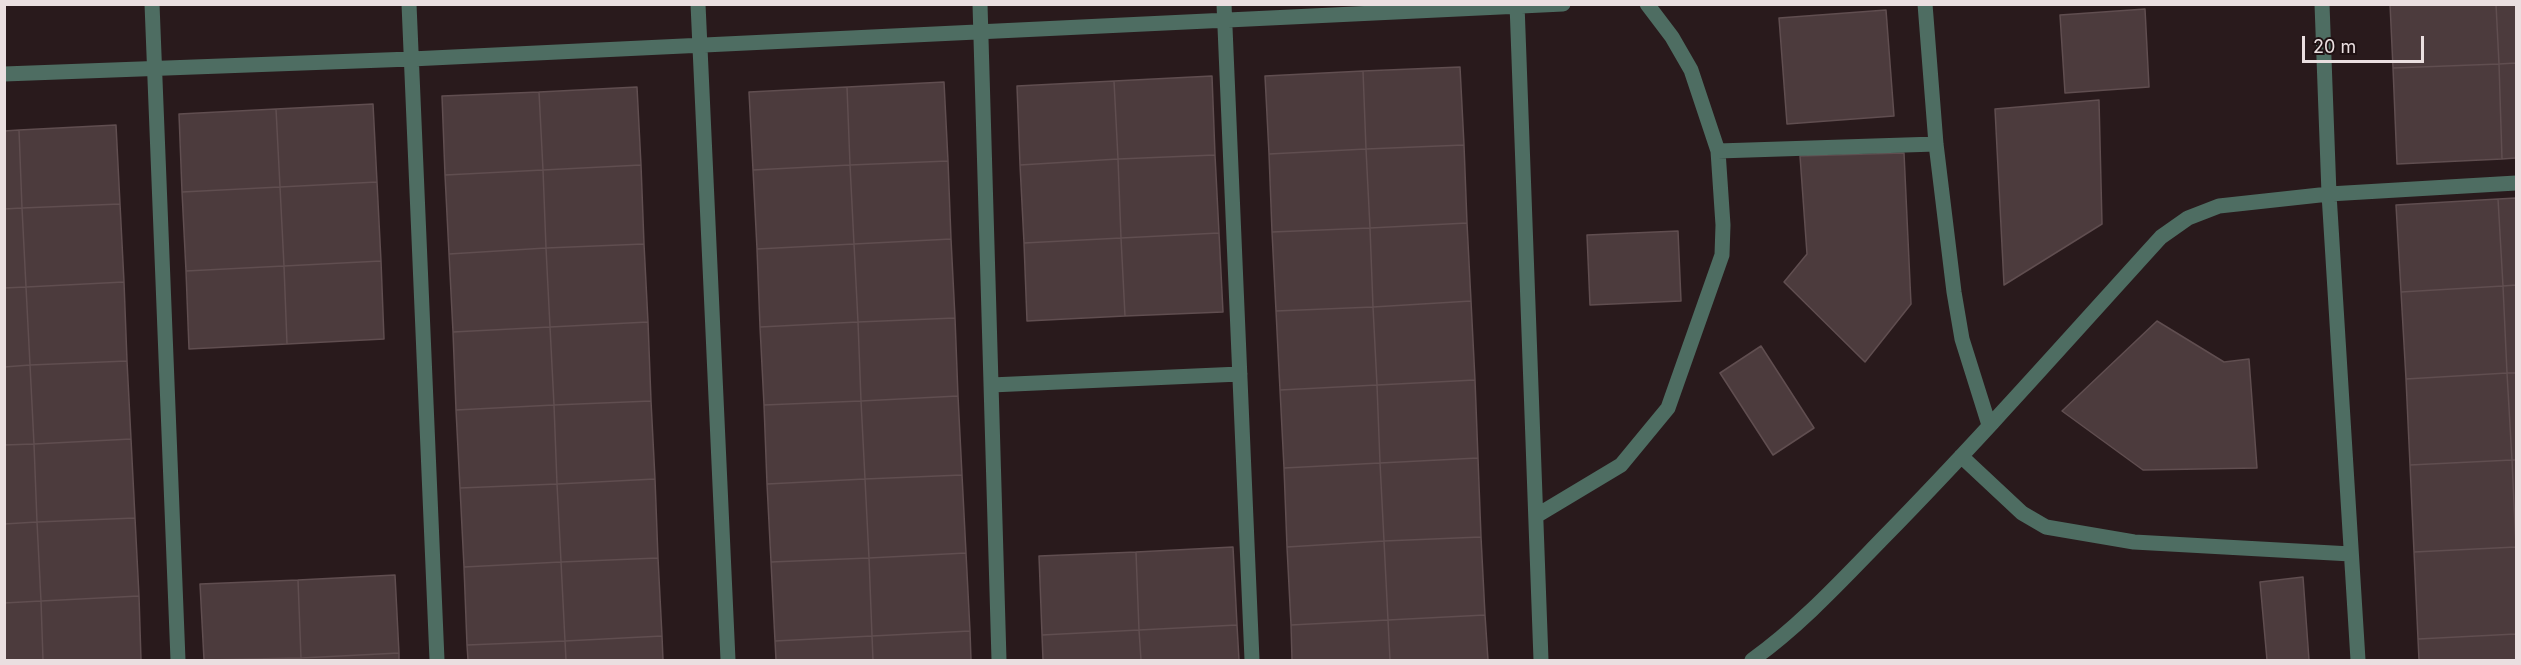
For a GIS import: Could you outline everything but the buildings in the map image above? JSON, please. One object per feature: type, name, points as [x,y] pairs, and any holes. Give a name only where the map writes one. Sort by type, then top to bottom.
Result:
[{"type":"street","points":[[152,4],[178,660]]},
{"type":"street","points":[[409,4],[437,660]]},
{"type":"street","points":[[698,4],[728,660]]},
{"type":"street","points":[[980,4],[999,660]]},
{"type":"street","points":[[1224,4],[1252,660]]},
{"type":"street","points":[[4,74],[411,59],[1563,4]]},
{"type":"street","points":[[1536,516],[1621,465],[1668,408],[1722,255],[1723,225],[1718,151],[1691,70],[1672,37],[1647,4]]},
{"type":"street","points":[[1925,4],[1935,144],[1962,339],[1989,425]]},
{"type":"street","points":[[2322,4],[2329,194],[2358,660]]},
{"type":"street","points":[[1517,6],[1542,660]]},
{"type":"street","points":[[1718,151],[1935,144]]},
{"type":"street","points":[[1752,660],[1830,592],[1961,456],[2161,237],[2188,218],[2219,206],[2329,194],[2517,183]]},
{"type":"street","points":[[991,385],[1240,374]]},
{"type":"street","points":[[1961,456],[2022,513],[2046,527],[2134,542],[2352,554]]}]
